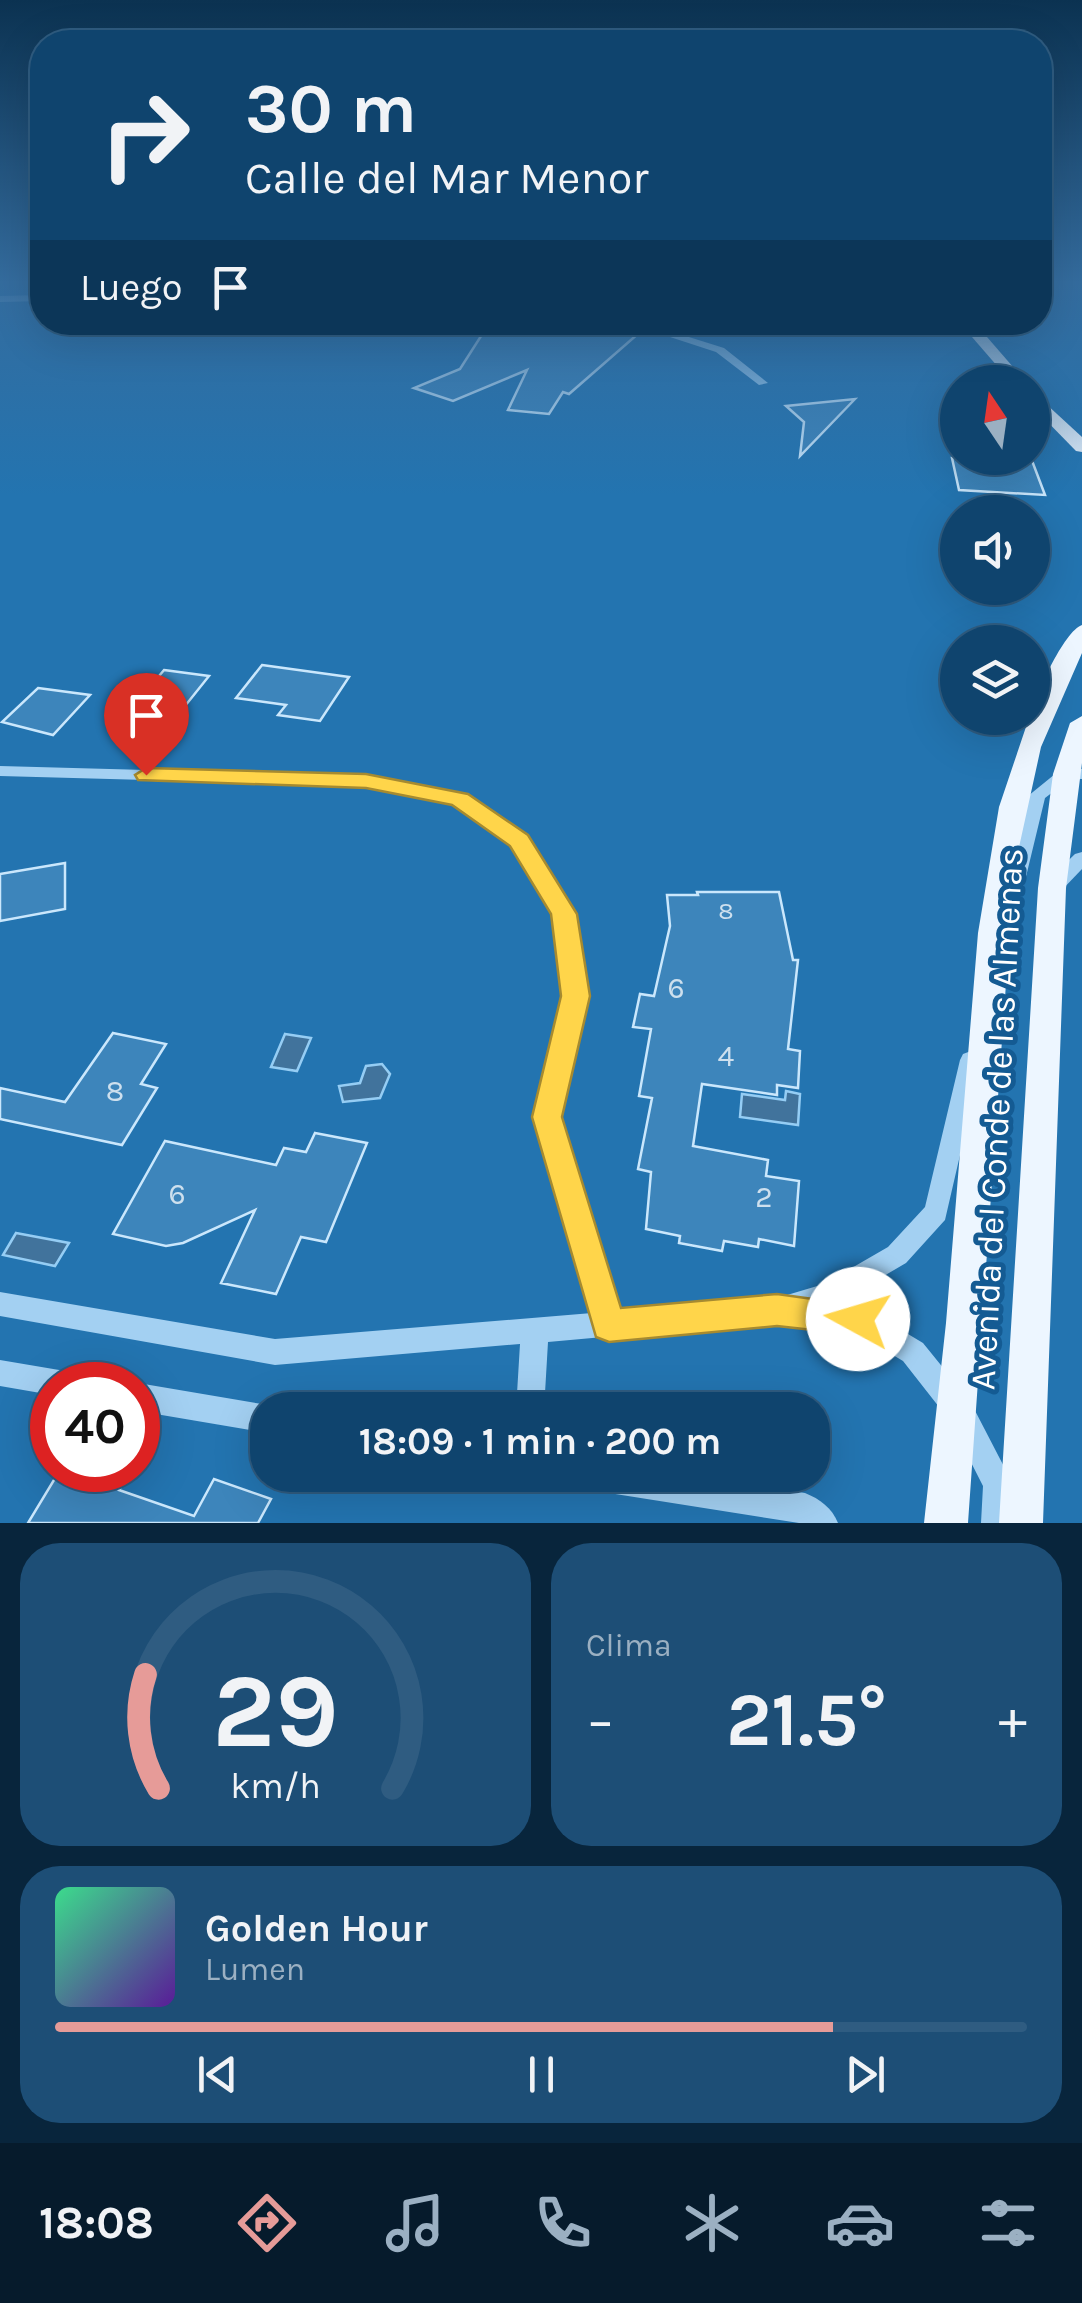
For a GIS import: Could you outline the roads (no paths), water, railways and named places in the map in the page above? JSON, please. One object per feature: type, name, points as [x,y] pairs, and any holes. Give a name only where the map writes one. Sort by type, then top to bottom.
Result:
[{"type":"main road","points":[[1050,414],[1082,447]]},
{"type":"main road","name":"Avenida del Conde de las Almenas","points":[[946,1523],[960,1411],[988,984],[1006,827],[1035,723],[1082,632]]},
{"type":"main road","name":"Avenida del Conde de las Almenas","points":[[1022,1523],[1052,888],[1082,725]]},
{"type":"street","points":[[724,353],[763,383]]},
{"type":"street","points":[[0,771],[366,781],[460,800],[519,840],[564,914],[576,996],[547,1117],[609,1326]]},
{"type":"street","points":[[0,1304],[275,1352],[777,1310],[832,1294],[898,1255],[936,1212],[988,984],[1037,796],[1074,774]]},
{"type":"street","points":[[1052,888],[1082,858]]},
{"type":"street","points":[[777,1310],[858,1319],[912,1352],[960,1411]]},
{"type":"street","points":[[531,1392],[535,1332]]},
{"type":"street","points":[[0,1372],[30,1377]]},
{"type":"street","points":[[160,1400],[250,1416]]},
{"type":"street","name":"Avenida del Conde de las Almenas","points":[[960,1411],[998,1484],[996,1523]]},
{"type":"street","points":[[701,1492],[805,1508],[823,1523]]}]
